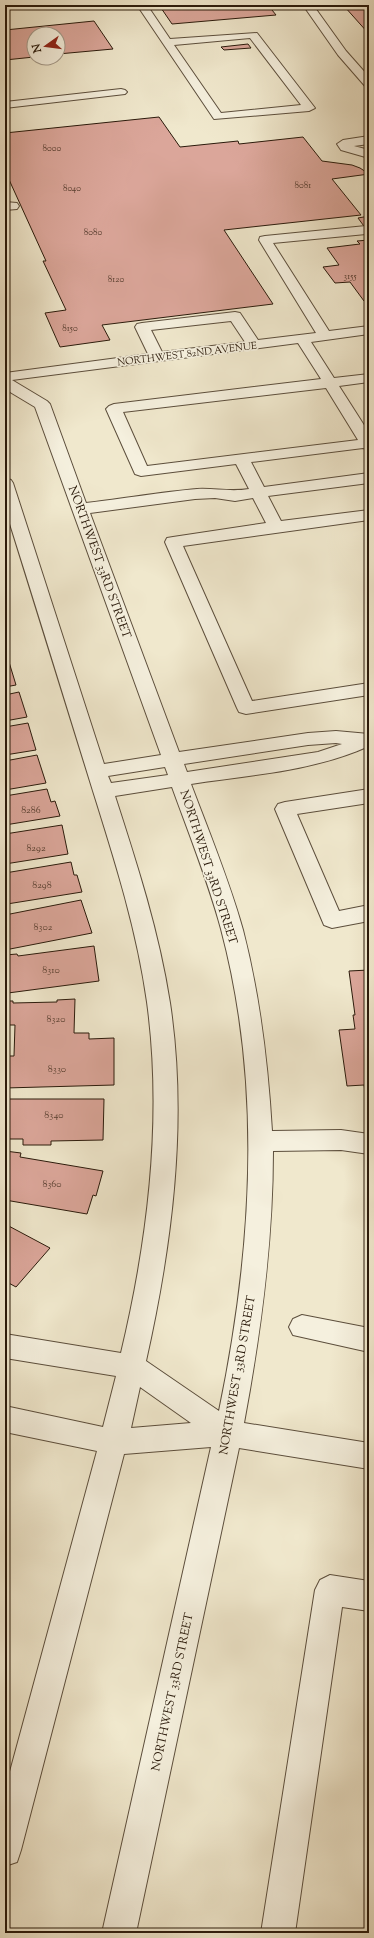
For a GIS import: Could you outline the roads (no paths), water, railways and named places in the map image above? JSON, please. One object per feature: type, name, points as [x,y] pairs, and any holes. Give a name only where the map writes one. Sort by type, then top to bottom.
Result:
[{"type":"street","points":[[142,5],[167,42],[218,117],[308,108],[253,35],[167,42]]},
{"type":"street","points":[[308,5],[342,52],[369,84]]},
{"type":"street","points":[[5,105],[121,92]]},
{"type":"street","points":[[369,140],[343,144],[345,147],[369,154]]},
{"type":"street","points":[[324,336],[265,240],[366,230]]},
{"type":"street","points":[[157,357],[142,327],[235,316],[254,345]]},
{"type":"street","name":"NORTHWEST 82ND AVENUE","points":[[5,377],[369,330]]},
{"type":"street","points":[[302,338],[330,383],[369,444],[141,471],[114,409],[330,383],[369,378]]},
{"type":"street","name":"NORTHWEST 33RD STREET","points":[[5,382],[20,393],[42,404],[221,893],[238,958],[248,1005],[255,1058],[260,1141],[258,1216],[252,1294],[244,1350],[228,1433],[119,1933]]},
{"type":"street","points":[[242,459],[276,528]]},
{"type":"street","points":[[83,516],[208,507],[227,502],[235,496],[369,478]]},
{"type":"street","points":[[5,483],[133,884],[154,974],[162,1039],[165,1107],[160,1202],[152,1268],[133,1367],[5,1850]]},
{"type":"street","points":[[367,694],[246,708],[173,542],[369,516]]},
{"type":"street","points":[[100,781],[173,760],[308,739],[336,737],[368,740]]},
{"type":"street","points":[[100,781],[180,780],[318,758],[340,752],[368,740]]},
{"type":"street","points":[[369,796],[286,809],[332,920],[369,914]]},
{"type":"street","points":[[341,1140],[369,1128]]},
{"type":"street","points":[[260,1141],[341,1140],[369,1144]]},
{"type":"street","points":[[302,1327],[369,1340]]},
{"type":"street","points":[[5,1346],[133,1367],[228,1433]]},
{"type":"street","points":[[5,1419],[113,1442],[228,1433],[369,1456]]},
{"type":"street","points":[[278,1933],[330,1590],[369,1596]]}]
